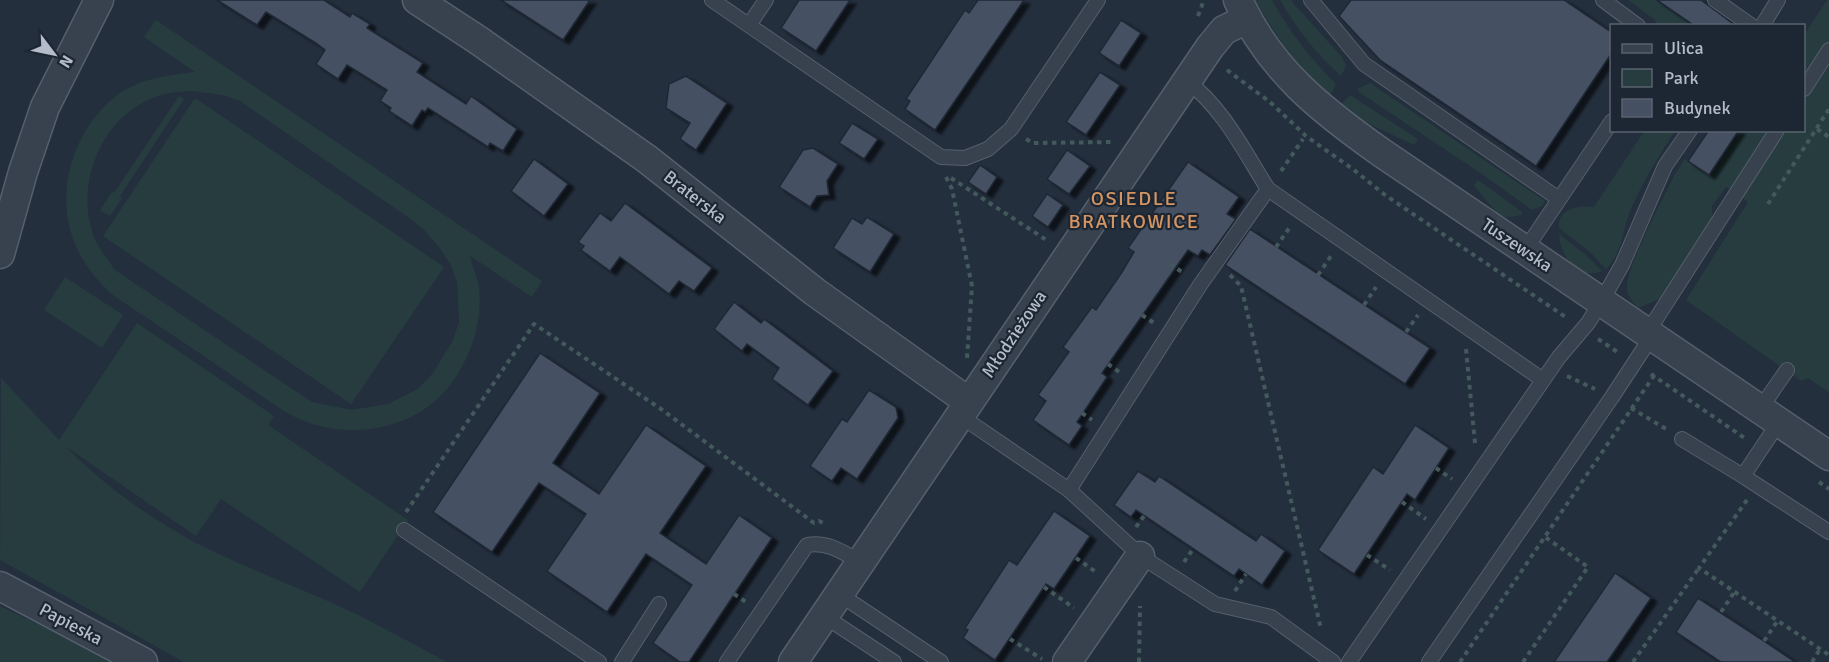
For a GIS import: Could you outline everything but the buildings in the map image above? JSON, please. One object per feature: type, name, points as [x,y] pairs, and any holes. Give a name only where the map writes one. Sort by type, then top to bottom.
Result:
[{"type":"street","points":[[1,249],[45,107],[99,0]]},
{"type":"street","name":"Braterska","points":[[417,0],[648,159],[964,408]]},
{"type":"street","name":"Młodzieżowa","points":[[793,662],[1186,80],[1217,36],[1242,9]]},
{"type":"street","name":"Tuszewska","points":[[1242,9],[1265,48],[1325,112],[1829,456]]},
{"type":"street","points":[[1067,662],[1140,555]]},
{"type":"street","name":"Papieska","points":[[0,586],[143,662]]},
{"type":"lane","points":[[712,0],[941,157],[965,158],[988,149],[1011,129],[1098,0]]},
{"type":"lane","points":[[749,25],[766,0]]},
{"type":"lane","points":[[1311,0],[1364,64],[1559,199]]},
{"type":"lane","points":[[1603,0],[1635,24]]},
{"type":"lane","points":[[1715,0],[1749,24]]},
{"type":"lane","points":[[1762,24],[1778,0]]},
{"type":"lane","points":[[1805,86],[1829,50]]},
{"type":"lane","points":[[1186,80],[1203,93],[1224,118],[1268,189],[1464,325],[1547,374]]},
{"type":"lane","points":[[1525,250],[1610,123]]},
{"type":"lane","points":[[1350,662],[1547,374],[1601,302],[1622,265],[1665,166],[1689,132]]},
{"type":"lane","points":[[1429,662],[1612,397],[1776,132]]},
{"type":"lane","points":[[1069,490],[1217,261],[1268,189]]},
{"type":"lane","points":[[1743,476],[1788,370]]},
{"type":"lane","points":[[964,408],[1069,490],[1140,555],[1215,604],[1271,617],[1331,660]]},
{"type":"lane","points":[[1676,435],[1829,532]]},
{"type":"lane","points":[[404,530],[599,662]]},
{"type":"lane","points":[[727,662],[807,544],[819,543],[838,549],[860,562]]},
{"type":"lane","points":[[622,662],[659,604]]},
{"type":"lane","points":[[832,605],[894,662]]},
{"type":"lane","points":[[832,605],[941,662]]},
{"type":"path","points":[[1198,0],[1209,14]]},
{"type":"path","points":[[1768,204],[1829,110]]},
{"type":"path","points":[[1011,129],[1033,143],[1124,142]]},
{"type":"path","points":[[1817,129],[1829,137]]},
{"type":"path","points":[[1268,189],[1303,139]]},
{"type":"path","points":[[969,363],[966,356],[972,286],[952,189],[945,173],[1054,245]]},
{"type":"path","points":[[1217,261],[1241,286],[1331,660]]},
{"type":"path","points":[[404,530],[404,515],[534,324],[661,409],[814,523],[819,521],[828,526]]},
{"type":"path","points":[[1464,325],[1478,475]]},
{"type":"path","points":[[1460,662],[1658,370]]},
{"type":"path","points":[[1547,374],[1604,394]]},
{"type":"path","points":[[1632,408],[1676,435]]},
{"type":"path","points":[[1633,662],[1758,485]]},
{"type":"path","points":[[1402,502],[1441,529]]},
{"type":"path","points":[[1523,662],[1588,567],[1545,537]]},
{"type":"path","points":[[1367,555],[1406,580]]},
{"type":"path","points":[[1699,567],[1829,655]]},
{"type":"path","points":[[1044,587],[1095,622]]},
{"type":"path","points":[[1721,612],[1735,591]]},
{"type":"path","points":[[734,594],[751,605]]},
{"type":"path","points":[[1139,662],[1140,604]]},
{"type":"path","points":[[1764,641],[1778,621]]},
{"type":"path","points":[[1010,639],[1046,662]]},
{"type":"path","points":[[1812,662],[1820,649]]},
{"type":"green space","points":[[1255,0],[1272,0],[1301,44],[1336,84],[1330,96],[1297,64]]},
{"type":"green space","points":[[1280,0],[1292,0],[1342,57],[1346,66],[1341,76],[1308,41]]},
{"type":"green space","points":[[1628,0],[1655,0],[1691,24],[1657,24]]},
{"type":"green space","points":[[1829,0],[1829,392],[1808,378],[1801,381],[1686,300],[1748,202],[1726,187],[1712,206],[1712,219],[1660,299],[1638,308],[1627,291],[1632,265],[1639,249],[1675,174],[1685,159],[1710,176],[1739,132],[1805,132],[1805,33]]},
{"type":"green space","points":[[156,20],[542,281],[532,297],[470,256],[479,287],[480,301],[477,328],[468,354],[455,378],[434,402],[401,421],[365,430],[327,428],[291,415],[273,404],[114,296],[89,269],[72,236],[67,216],[68,177],[81,138],[92,121],[120,93],[137,84],[156,78],[195,72],[144,37]],"holes":[[[191,91],[223,95],[240,101],[412,220],[439,247],[451,265],[457,282],[459,322],[453,340],[433,373],[418,389],[388,404],[351,410],[312,402],[115,270],[102,251],[89,221],[87,201],[94,163],[112,128],[142,103],[160,96]]]},
{"type":"green space","points":[[1370,83],[1545,201],[1542,206],[1532,210],[1357,89]]},
{"type":"green space","points":[[1350,95],[1418,139],[1414,145],[1350,115],[1341,104]]},
{"type":"green space","points":[[179,96],[184,99],[120,196],[122,198],[110,216],[100,210],[112,192],[114,193]]},
{"type":"green space","points":[[195,98],[444,267],[351,404],[103,236]]},
{"type":"green space","points":[[1644,132],[1674,132],[1657,159],[1631,209],[1619,248],[1606,269],[1590,252],[1559,228],[1559,221],[1570,209],[1594,207]]},
{"type":"green space","points":[[1478,180],[1522,212],[1521,215],[1499,216],[1474,185]]},
{"type":"green space","points":[[1559,234],[1602,271],[1585,273],[1572,264],[1562,250]]},
{"type":"green space","points":[[65,277],[123,315],[102,348],[44,310]]},
{"type":"green space","points":[[137,323],[274,416],[268,425],[408,520],[360,592],[221,499],[196,536],[65,446],[111,487],[178,533],[216,553],[358,615],[447,662],[184,662],[0,560],[1,378],[59,440]]},
{"type":"green space","points":[[0,606],[113,659],[112,662],[0,662]]},
{"type":"district","name":"OSIEDLE BRATKOWICE","points":[[1134,210]]}]
